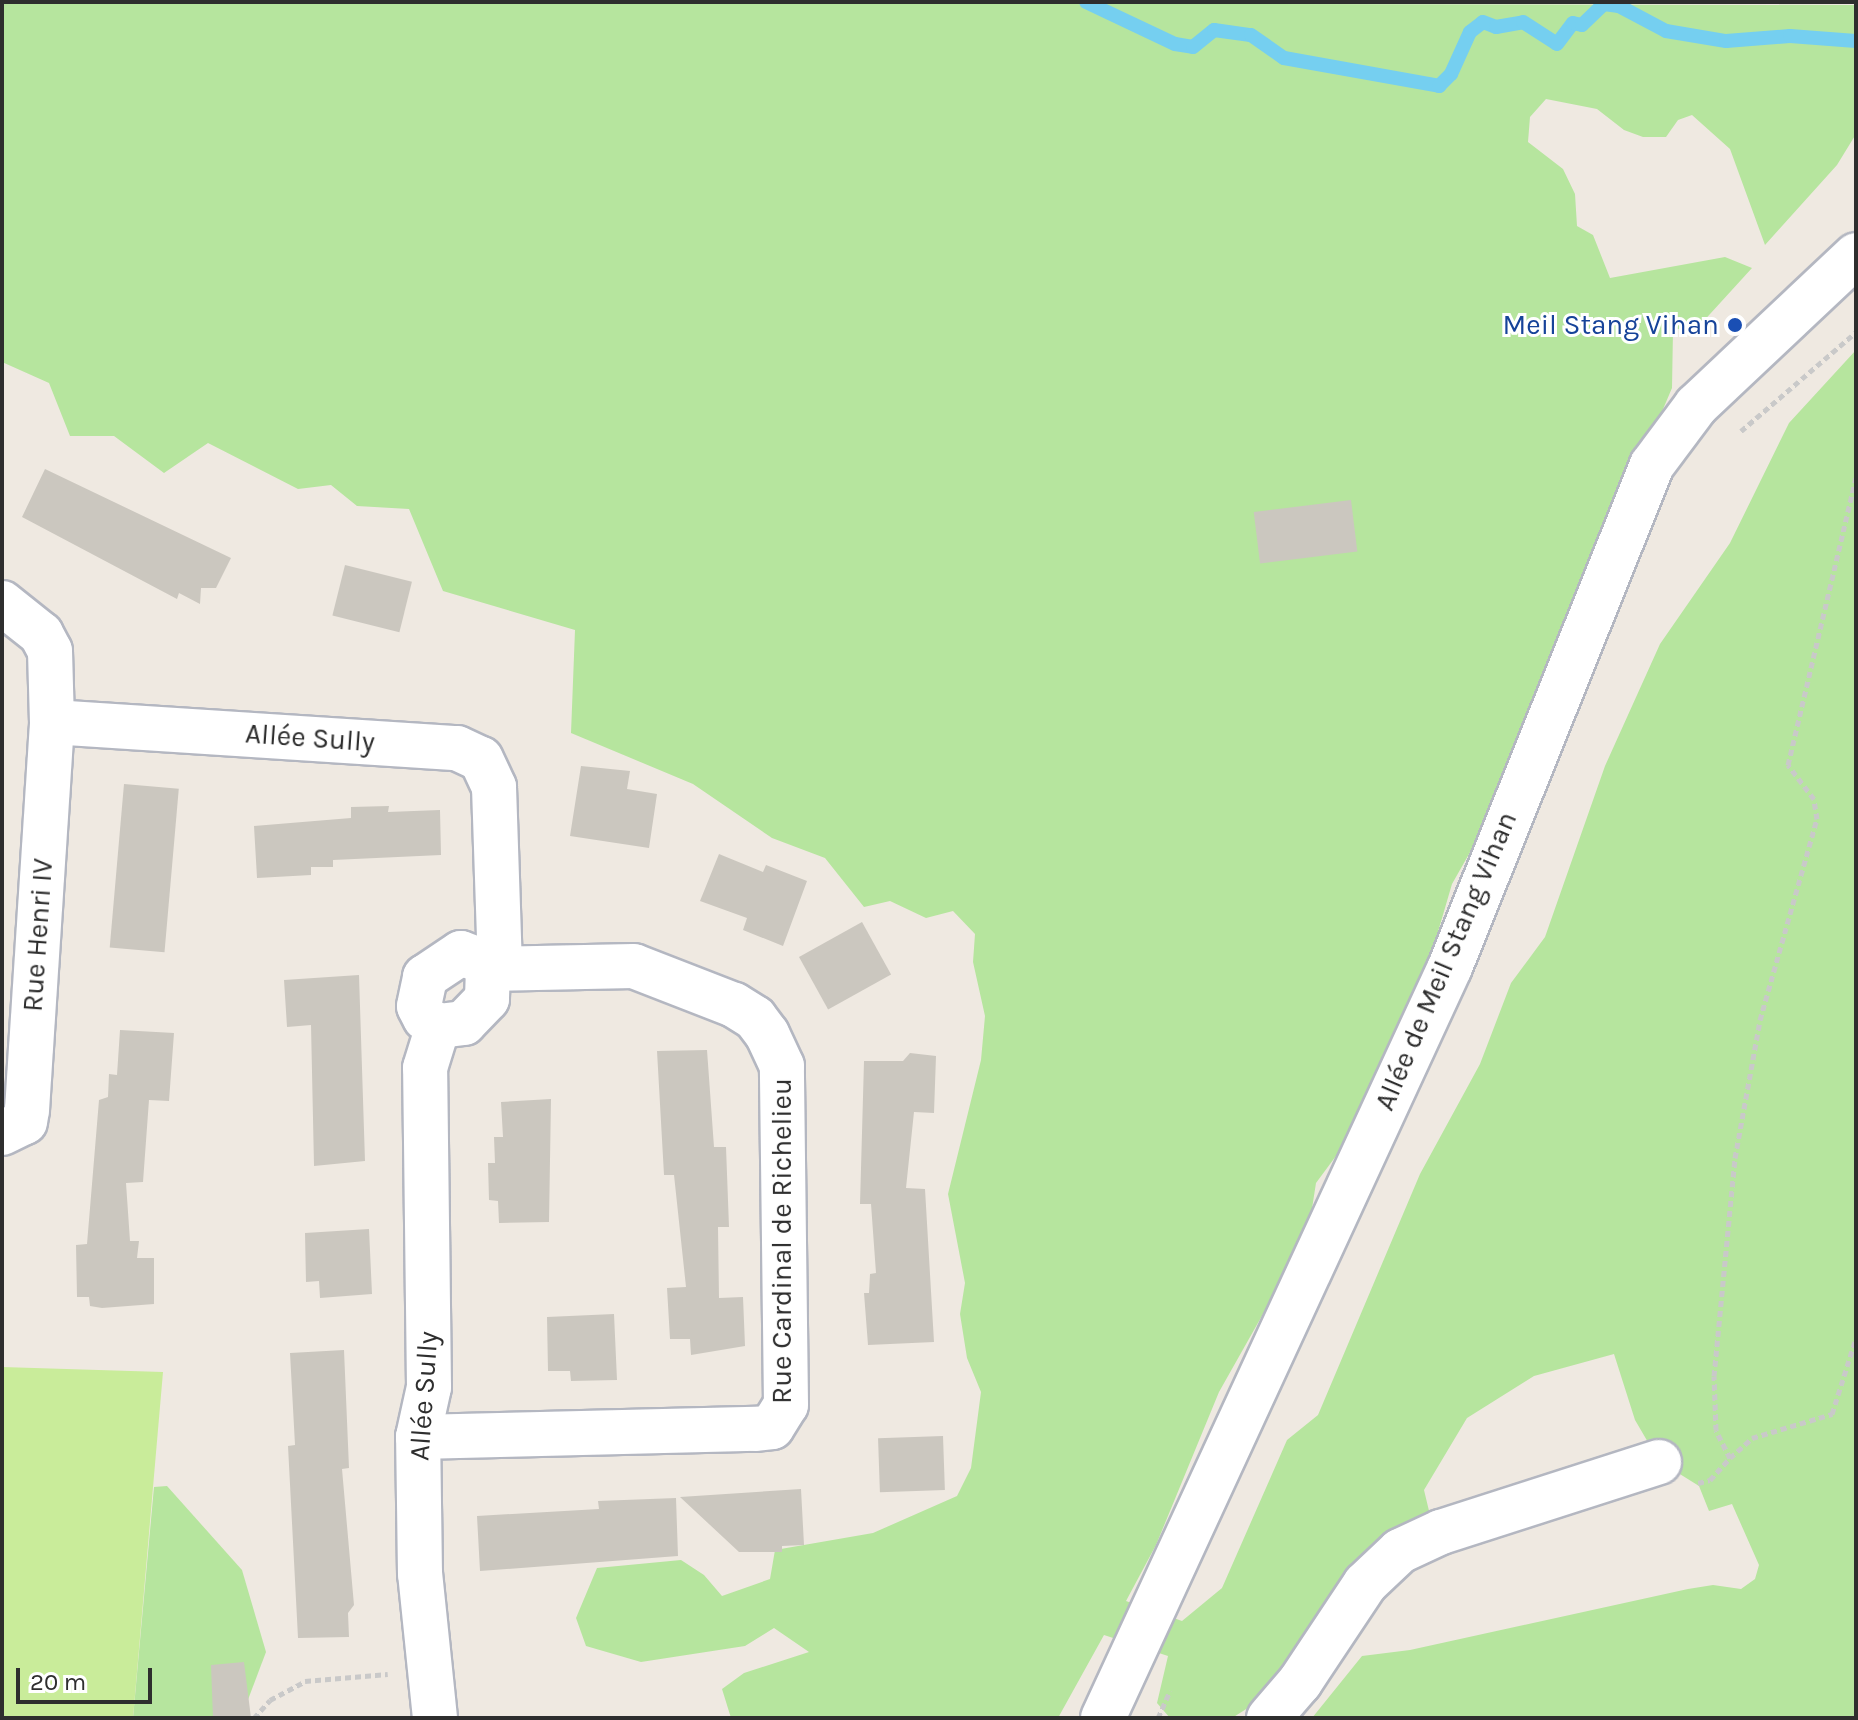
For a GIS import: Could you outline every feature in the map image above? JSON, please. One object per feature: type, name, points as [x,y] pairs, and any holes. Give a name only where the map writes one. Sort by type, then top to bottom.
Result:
[{"type":"street","name":"Allée de Meil Stang Vihan","points":[[1103,1718],[1450,967],[1652,465],[1705,397],[1856,255]]},
{"type":"street","points":[[2,603],[41,634],[50,651],[52,722]]},
{"type":"street","name":"Allée Sully","points":[[52,722],[457,748],[481,759],[494,787],[494,969],[487,999],[476,1014],[464,1023],[438,1026],[428,1050],[424,1097],[429,1387],[418,1437],[429,1673],[435,1718]]},
{"type":"street","name":"Rue Henri IV","points":[[2,1133],[25,1122],[27,1110],[52,722]]},
{"type":"street","name":"Rue Cardinal de Richelieu","points":[[418,1437],[756,1429],[772,1427],[786,1405],[782,1066],[772,1041],[755,1018],[734,1005],[634,966],[494,969]]},
{"type":"street","points":[[1269,1718],[1300,1682],[1365,1584],[1400,1551],[1441,1532],[1659,1462]]},
{"type":"path","points":[[1730,1458],[1716,1430],[1714,1376],[1735,1158],[1760,1020],[1817,819],[1814,799],[1788,765],[1856,478]]},
{"type":"path","points":[[1659,1462],[1674,1488],[1710,1480],[1752,1438],[1832,1414],[1856,1338]]},
{"type":"path","points":[[254,1718],[270,1700],[305,1681],[429,1673]]},
{"type":"green space","points":[[2,2],[1856,5],[1856,134],[1837,165],[1765,245],[1730,149],[1692,115],[1678,120],[1666,137],[1643,137],[1624,130],[1597,109],[1546,99],[1530,117],[1528,142],[1563,169],[1575,194],[1577,226],[1593,235],[1610,278],[1725,257],[1752,268],[1700,325],[1673,330],[1672,388],[1587,588],[1537,690],[1532,743],[1452,884],[1435,942],[1367,1114],[1316,1183],[1308,1234],[1219,1392],[1156,1545],[1126,1601],[1182,1621],[1222,1588],[1287,1440],[1318,1415],[1420,1174],[1480,1064],[1511,983],[1545,937],[1605,766],[1660,644],[1730,543],[1789,423],[1856,350],[1856,1718],[1312,1718],[1362,1656],[1410,1650],[1688,1589],[1713,1585],[1741,1589],[1755,1579],[1759,1565],[1732,1504],[1709,1511],[1699,1486],[1659,1461],[1635,1420],[1614,1354],[1534,1376],[1467,1418],[1424,1490],[1430,1515],[1270,1694],[1232,1718],[1170,1718],[1157,1703],[1168,1656],[1104,1635],[1058,1718],[731,1718],[722,1689],[744,1673],[809,1652],[774,1628],[745,1646],[641,1662],[586,1646],[576,1618],[597,1568],[681,1560],[704,1575],[722,1596],[770,1579],[775,1550],[873,1533],[957,1496],[971,1468],[981,1392],[967,1358],[960,1314],[965,1283],[948,1194],[981,1060],[985,1016],[973,962],[975,934],[953,911],[926,918],[890,901],[864,907],[825,858],[772,838],[693,784],[571,733],[575,630],[443,591],[409,509],[357,506],[331,485],[298,489],[208,443],[164,473],[114,436],[70,436],[49,383],[2,362]]},
{"type":"green space","points":[[2,1367],[163,1372],[133,1718],[2,1718]]},
{"type":"green space","points":[[167,1486],[242,1570],[266,1652],[241,1718],[133,1718],[154,1487]]},
{"type":"building","points":[[45,469],[231,558],[216,588],[201,588],[200,604],[179,593],[177,599],[22,517]]},
{"type":"building","points":[[1351,500],[1357,552],[1260,564],[1254,512]]},
{"type":"building","points":[[345,565],[412,582],[399,632],[332,615]]},
{"type":"building","points":[[581,766],[630,771],[627,789],[657,794],[649,848],[570,836]]},
{"type":"building","points":[[124,784],[179,789],[164,952],[110,947]]},
{"type":"building","points":[[389,806],[388,812],[440,810],[441,855],[333,860],[333,867],[311,867],[311,875],[257,878],[254,826],[351,818],[351,807]]},
{"type":"building","points":[[719,854],[763,872],[766,865],[807,881],[783,946],[743,930],[747,918],[700,901]]},
{"type":"building","points":[[862,922],[891,974],[828,1009],[799,957]]},
{"type":"building","points":[[359,975],[365,1161],[314,1166],[311,1025],[287,1027],[284,980]]},
{"type":"building","points":[[120,1030],[174,1033],[169,1101],[149,1100],[143,1182],[126,1183],[130,1241],[139,1241],[137,1258],[154,1258],[154,1304],[102,1308],[90,1306],[89,1297],[77,1297],[76,1245],[87,1244],[99,1100],[108,1097],[109,1074],[117,1075]]},
{"type":"building","points":[[707,1050],[714,1147],[726,1147],[729,1227],[718,1227],[719,1298],[743,1297],[745,1346],[691,1355],[690,1339],[670,1339],[667,1288],[686,1287],[674,1175],[664,1175],[657,1051]]},
{"type":"building","points":[[910,1053],[936,1056],[934,1113],[914,1112],[906,1188],[925,1189],[934,1342],[868,1345],[864,1293],[869,1293],[870,1274],[876,1273],[871,1204],[860,1204],[864,1061],[903,1061]]},
{"type":"building","points":[[551,1099],[549,1222],[499,1223],[498,1201],[489,1200],[488,1163],[495,1163],[494,1137],[503,1137],[501,1102]]},
{"type":"building","points":[[369,1229],[372,1294],[320,1298],[319,1281],[306,1282],[305,1233]]},
{"type":"building","points":[[614,1314],[617,1380],[571,1381],[570,1371],[548,1371],[547,1317]]},
{"type":"building","points":[[344,1350],[349,1468],[342,1469],[354,1605],[348,1613],[349,1637],[298,1638],[288,1446],[295,1445],[290,1353]]},
{"type":"building","points":[[943,1436],[945,1490],[880,1492],[878,1438]]},
{"type":"building","points":[[801,1489],[804,1545],[782,1546],[782,1552],[739,1552],[680,1497]]},
{"type":"building","points":[[676,1498],[678,1556],[480,1571],[477,1516],[599,1509],[598,1501]]},
{"type":"building","points":[[244,1662],[251,1718],[213,1718],[211,1665]]},
{"type":"waterway","points":[[1086,2],[1175,44],[1193,47],[1214,30],[1251,35],[1284,58],[1439,86],[1451,74],[1470,32],[1483,22],[1496,27],[1523,22],[1557,44],[1573,23],[1582,25],[1604,4],[1619,6],[1666,31],[1726,41],[1790,36],[1856,41]]},
{"type":"place","name":"Meil Stang Vihan","points":[[1735,325]]}]
